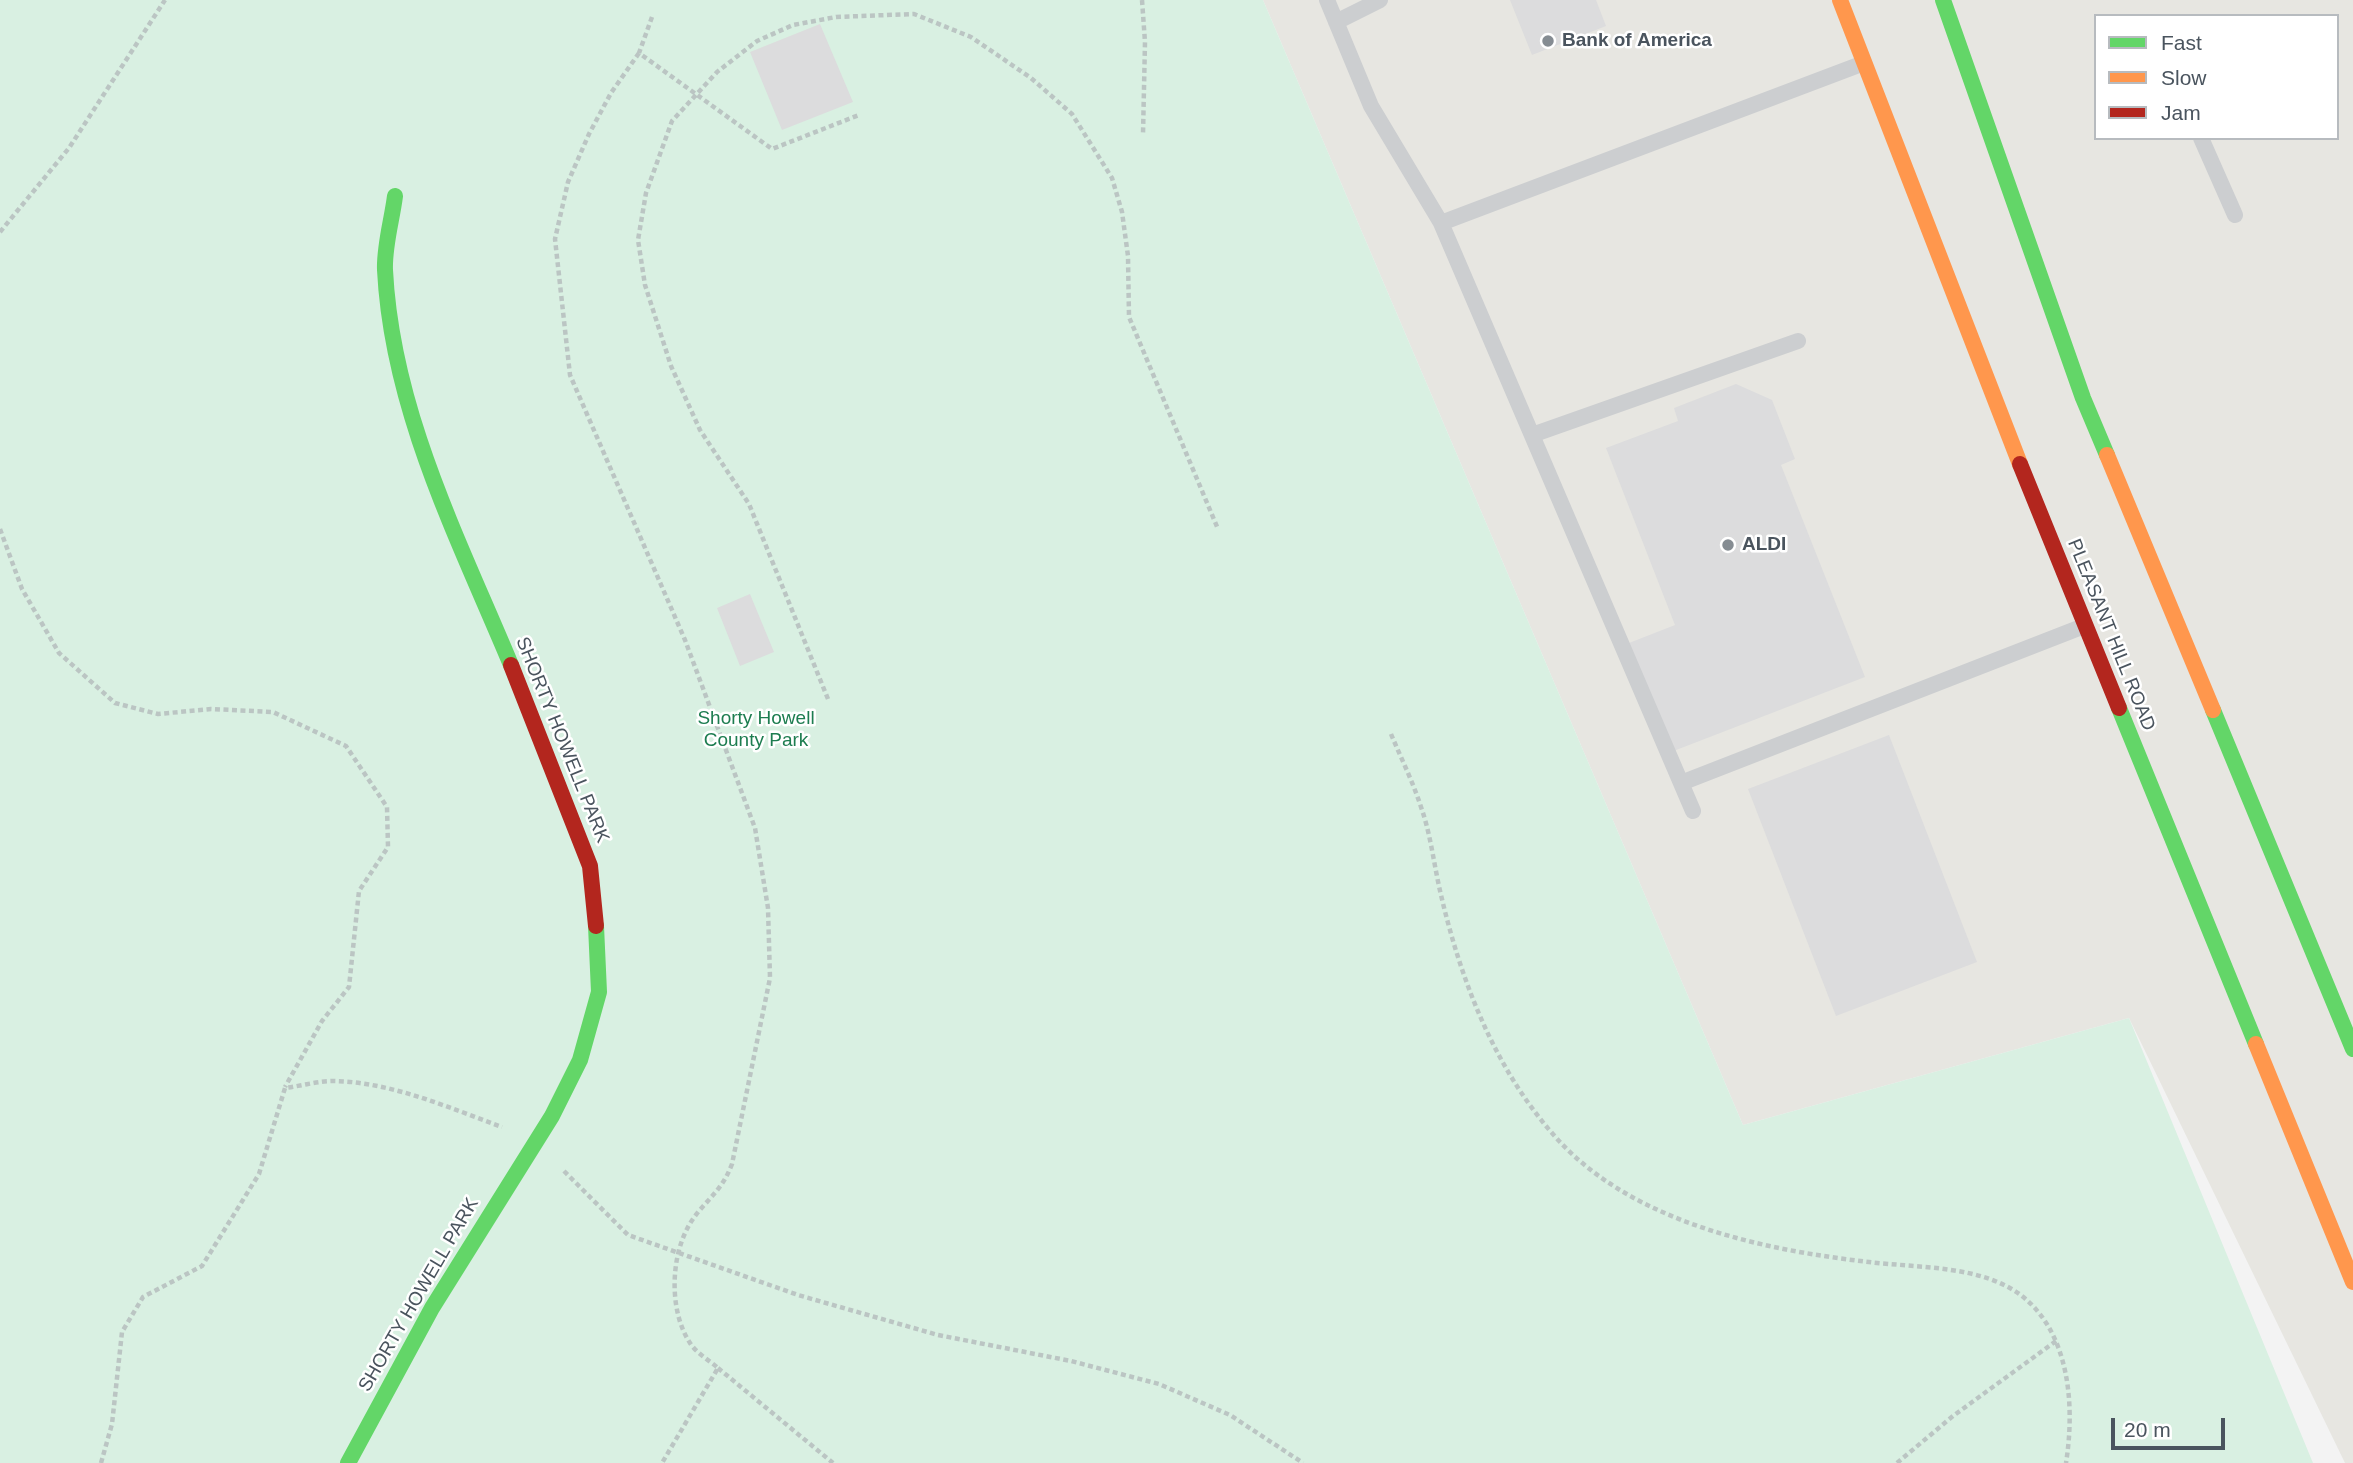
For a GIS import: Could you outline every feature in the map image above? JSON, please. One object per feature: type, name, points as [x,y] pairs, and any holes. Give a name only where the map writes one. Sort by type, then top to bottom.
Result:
[{"type":"main road","name":"PLEASANT HILL ROAD","points":[[1840,0],[1991,394],[2353,1282]]},
{"type":"main road","points":[[1943,0],[2083,398],[2353,1049]]},
{"type":"main road","name":"SHORTY HOWELL PARK","points":[[348,1463],[432,1308],[552,1116],[580,1060],[599,992],[590,866],[559,782],[425,458],[393,347],[385,267],[395,196]]},
{"type":"lane","points":[[1326,0],[1371,106],[1441,223],[1693,811]]},
{"type":"lane","points":[[1336,22],[1380,0]]},
{"type":"lane","points":[[1441,223],[1864,63]]},
{"type":"lane","points":[[2202,140],[2235,215]]},
{"type":"lane","points":[[1532,435],[1798,341]]},
{"type":"lane","points":[[1681,783],[2084,625]]},
{"type":"path","points":[[0,232],[85,126],[165,0]]},
{"type":"path","points":[[1142,0],[1145,42],[1143,134]]},
{"type":"path","points":[[828,699],[749,504],[700,430],[671,366],[645,285],[638,240],[646,193],[672,121],[717,72],[757,41],[793,25],[836,17],[914,14],[971,37],[1031,78],[1072,114],[1112,178],[1122,212],[1128,256],[1129,317],[1218,529]]},
{"type":"path","points":[[652,17],[639,53],[611,93],[568,182],[555,239],[570,375],[685,640],[755,828],[764,877],[770,978],[732,1164],[724,1185],[687,1229],[680,1254],[676,1295],[679,1325],[691,1346],[833,1463]]},
{"type":"path","points":[[639,53],[772,149],[859,115]]},
{"type":"path","points":[[0,529],[22,589],[59,653],[115,703],[158,714],[211,709],[273,712],[346,746],[387,807],[388,847],[359,891],[351,945],[349,987],[322,1021],[285,1088],[259,1174],[202,1266],[143,1297],[122,1332],[112,1424],[101,1463]]},
{"type":"path","points":[[1391,734],[1422,809],[1441,897],[1464,978],[1487,1031],[1518,1089],[1560,1142],[1595,1175],[1666,1214],[1770,1245],[1824,1256],[1937,1269],[1991,1280],[2022,1296],[2052,1329],[2065,1365],[2068,1405],[2066,1463]]},
{"type":"path","points":[[285,1088],[334,1081],[377,1087],[430,1101],[503,1128],[570,1175],[628,1235],[798,1295],[938,1335],[1071,1361],[1159,1384],[1230,1415],[1303,1463]]},
{"type":"path","points":[[1897,1463],[1953,1416],[2056,1341]]},
{"type":"path","points":[[662,1463],[718,1368]]},
{"type":"shaded area","points":[[1263,0],[2353,0],[2353,1463],[2345,1463],[2129,1018],[1743,1125]]},
{"type":"green space","name":"Shorty Howell County Park","points":[[0,0],[1263,0],[1743,1125],[2129,1018],[2313,1463],[0,1463]]},
{"type":"building","name":"Bank of America","points":[[1510,0],[1596,0],[1606,26],[1532,55]]},
{"type":"building","points":[[820,24],[853,102],[782,130],[750,52]]},
{"type":"building","name":"ALDI","points":[[1736,384],[1772,400],[1795,459],[1781,465],[1865,677],[1671,752],[1629,643],[1675,625],[1606,448],[1678,421],[1674,408]]},
{"type":"building","points":[[750,594],[774,652],[740,666],[717,608]]},
{"type":"building","points":[[1889,735],[1977,962],[1836,1016],[1748,789]]},
{"type":"traffic: fast","points":[[1943,0],[2083,398],[2107,455]]},
{"type":"traffic: fast","points":[[395,196],[385,270],[390,322],[400,373],[431,472],[511,665]]},
{"type":"traffic: fast","points":[[2119,708],[2256,1044]]},
{"type":"traffic: fast","points":[[2213,710],[2353,1049]]},
{"type":"traffic: fast","points":[[348,1463],[432,1308],[552,1116],[580,1060],[599,992],[596,926]]},
{"type":"traffic: slow","points":[[1840,0],[2020,464]]},
{"type":"traffic: slow","points":[[2107,455],[2213,710]]},
{"type":"traffic: slow","points":[[2256,1044],[2353,1282]]},
{"type":"traffic: jam","points":[[2020,464],[2119,708]]},
{"type":"traffic: jam","points":[[511,665],[590,866],[596,926]]},
{"type":"place","name":"Bank of America","points":[[1548,41]]},
{"type":"place","name":"ALDI","points":[[1728,545]]}]
